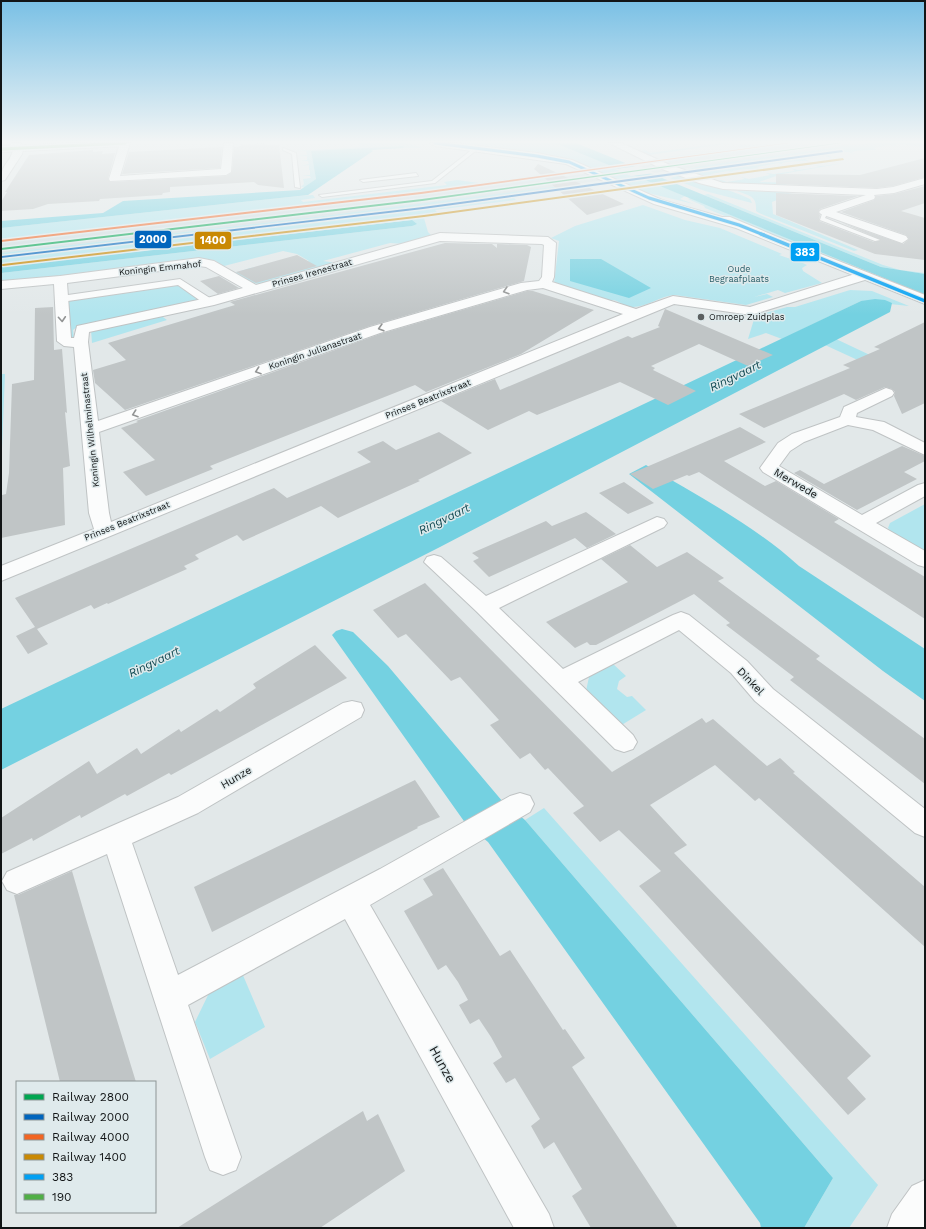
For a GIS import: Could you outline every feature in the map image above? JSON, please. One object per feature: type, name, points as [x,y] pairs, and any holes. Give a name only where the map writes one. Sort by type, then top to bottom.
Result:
[{"type":"street","points":[[658,200],[739,225],[921,299]]},
{"type":"street","points":[[825,212],[860,200]]},
{"type":"street","points":[[825,212],[902,239]]},
{"type":"street","name":"Prinses Irenestraat","points":[[81,335],[209,302],[440,237],[544,240],[550,243],[548,276],[544,284]]},
{"type":"street","name":"Koningin Emmahof","points":[[1,285],[60,280],[205,262],[254,289]]},
{"type":"street","name":"Prinses Beatrixstraat","points":[[1,574],[104,530],[673,300],[751,311],[863,276]]},
{"type":"street","points":[[60,280],[64,341],[69,343],[81,335]]},
{"type":"street","name":"Koningin Emmahof","points":[[61,298],[180,282],[209,302]]},
{"type":"street","points":[[544,284],[636,314]]},
{"type":"street","name":"Koningin Julianastraat","points":[[90,429],[375,330],[526,286],[544,284]]},
{"type":"street","name":"Koningin Wilhelminastraat","points":[[81,335],[99,513],[104,530]]},
{"type":"street","points":[[886,393],[850,410],[847,420],[878,426],[925,450]]},
{"type":"street","name":"Merwede","points":[[847,420],[798,438],[784,447],[769,468],[863,522],[925,560]]},
{"type":"street","points":[[863,522],[925,490]]},
{"type":"street","points":[[484,606],[657,523]]},
{"type":"street","points":[[434,562],[484,606],[562,680],[624,742]]},
{"type":"street","name":"Dinkel","points":[[562,680],[681,620],[739,667],[764,695],[925,826]]},
{"type":"street","name":"Hunze","points":[[17,881],[188,805],[352,710]]},
{"type":"street","points":[[170,997],[351,900],[468,835],[520,804]]},
{"type":"street","points":[[116,837],[223,1157]]},
{"type":"street","name":"Hunze","points":[[351,900],[535,1228]]},
{"type":"street","points":[[906,1228],[925,1199]]},
{"type":"lane","points":[[825,212],[822,219],[877,240]]},
{"type":"shaded area","points":[[362,200],[449,200],[1,253],[1,242]]},
{"type":"green space","points":[[258,200],[301,200],[303,202],[317,200],[361,200],[1,242],[1,228]]},
{"type":"green space","points":[[447,200],[513,200],[435,210],[438,213],[427,215],[424,218],[428,232],[432,236],[405,244],[390,243],[323,261],[337,263],[306,270],[304,273],[260,284],[252,283],[235,273],[250,268],[309,261],[297,254],[283,251],[224,266],[214,260],[202,259],[42,280],[1,283],[1,273],[412,226],[412,220],[1,267],[1,253]]},
{"type":"green space","points":[[691,200],[696,200],[874,274],[871,275],[705,208],[704,206]]},
{"type":"green space","points":[[717,200],[724,200],[883,265],[900,270],[925,274],[881,267]]},
{"type":"green space","points":[[742,200],[751,200],[752,203]]},
{"type":"green space","points":[[754,200],[776,200],[772,202],[773,214],[858,250],[854,251],[759,213],[756,211]]},
{"type":"green space","name":"Oude Begraafplaats","points":[[643,205],[685,220],[720,228],[782,254],[779,255],[807,265],[802,268],[803,271],[822,283],[785,293],[778,290],[754,297],[767,294],[773,297],[746,305],[675,295],[663,297],[637,307],[626,306],[613,300],[609,302],[554,284],[559,241],[551,238],[575,226]]},
{"type":"green space","points":[[179,283],[204,301],[77,327],[73,330],[74,339],[70,341],[64,299]]},
{"type":"green space","points":[[850,290],[872,291],[909,306],[861,301],[782,339],[766,333],[748,339],[755,316],[787,307],[795,307]]},
{"type":"green space","points":[[160,315],[167,320],[92,343],[91,330],[100,330],[127,324],[131,321]]},
{"type":"green space","points":[[836,339],[925,381],[925,391],[825,345]]},
{"type":"green space","points":[[1,374],[5,374],[1,473]]},
{"type":"green space","points":[[925,504],[925,553],[894,535],[888,528],[890,523]]},
{"type":"green space","points":[[612,663],[626,676],[619,681],[617,689],[627,697],[632,696],[646,710],[620,726],[586,691],[589,677]]},
{"type":"green space","points":[[544,808],[878,1185],[849,1228],[804,1228],[833,1178],[525,820]]},
{"type":"green space","points":[[242,973],[265,1027],[210,1059],[195,1022],[211,989]]},
{"type":"water","points":[[258,200],[1,228],[1,221],[103,213],[123,201]]},
{"type":"water","points":[[695,200],[717,200],[881,267],[925,274],[925,295]]},
{"type":"water","points":[[412,220],[417,224],[412,226],[1,273],[1,267]]},
{"type":"water","points":[[570,259],[601,259],[651,288],[629,298],[570,281]]},
{"type":"water","name":"Ringvaart","points":[[875,299],[885,300],[892,303],[890,312],[440,547],[1,770],[1,709],[861,301]]},
{"type":"water","points":[[646,465],[745,524],[782,551],[799,566],[925,649],[925,701],[883,671],[629,474]]},
{"type":"water","points":[[342,629],[353,632],[388,666],[503,802],[525,820],[833,1178],[804,1228],[761,1228],[760,1223],[488,842],[466,824],[332,635],[336,631]]},
{"type":"building","points":[[2,200],[99,200],[48,204],[33,209],[1,211]]},
{"type":"building","points":[[570,200],[616,200],[624,204],[587,215]]},
{"type":"building","points":[[776,200],[845,200],[820,209],[818,212],[820,215],[819,221],[874,242],[881,240],[840,222],[903,244],[909,239],[906,235],[841,212],[873,200],[925,200],[925,203],[901,211],[925,218],[925,260],[875,254],[776,215]]},
{"type":"building","points":[[445,243],[492,244],[497,248],[497,244],[527,245],[531,247],[524,281],[370,326],[125,410],[95,383],[93,370],[126,360],[108,343],[235,305],[230,302]]},
{"type":"building","points":[[297,255],[317,266],[256,283],[236,272]]},
{"type":"building","points":[[219,276],[239,288],[218,294],[200,281]]},
{"type":"building","points":[[527,291],[533,291],[594,310],[521,354],[426,392],[415,385],[210,466],[213,469],[146,496],[123,472],[155,460],[121,428],[138,422],[136,421],[380,334]]},
{"type":"building","points":[[53,307],[54,350],[62,349],[67,413],[65,412],[70,466],[63,468],[65,525],[1,538],[2,495],[6,494],[9,473],[12,384],[34,380],[35,308]]},
{"type":"building","points":[[665,309],[773,355],[748,366],[699,344],[651,366],[655,368],[653,370],[696,391],[668,405],[620,382],[537,415],[529,411],[488,430],[441,401],[495,379],[500,390],[628,336],[632,338],[660,327],[658,326]]},
{"type":"building","points":[[925,322],[925,403],[902,414],[894,396],[895,392],[892,389],[885,387],[856,400],[844,394],[764,428],[739,414],[850,368],[843,365],[880,349],[874,347]]},
{"type":"building","points":[[740,427],[766,442],[724,461],[765,486],[776,481],[839,519],[834,522],[925,577],[925,619],[699,472],[689,476],[687,475],[653,489],[630,474]]},
{"type":"building","points":[[439,432],[472,453],[418,480],[420,481],[338,518],[321,506],[243,541],[237,535],[195,555],[199,559],[184,566],[187,569],[108,604],[107,603],[94,609],[91,605],[37,629],[48,644],[28,654],[16,636],[35,627],[15,598],[274,488],[287,498],[371,462],[357,452],[383,441],[396,450]]},
{"type":"building","points":[[902,446],[925,456],[925,461],[904,472],[917,479],[857,510],[794,473],[800,470],[824,484]]},
{"type":"building","points":[[624,482],[654,503],[628,514],[599,493]]},
{"type":"building","points":[[586,512],[616,534],[587,548],[575,538],[489,577],[473,561],[479,558],[472,553],[546,521],[552,526]]},
{"type":"building","points":[[630,545],[657,567],[687,552],[724,578],[718,581],[820,656],[816,659],[925,739],[925,784],[790,680],[794,677],[726,625],[730,623],[694,594],[596,645],[590,645],[587,642],[575,648],[546,622],[628,582],[601,559]]},
{"type":"building","points":[[425,583],[612,772],[702,718],[706,723],[713,719],[767,766],[780,758],[795,772],[793,773],[925,887],[925,947],[759,798],[755,801],[715,765],[650,805],[687,845],[674,853],[871,1056],[847,1078],[866,1099],[848,1115],[639,886],[661,871],[619,830],[600,842],[573,813],[584,806],[548,768],[545,770],[530,753],[520,759],[490,725],[499,720],[460,677],[451,681],[406,634],[398,638],[373,610]]},
{"type":"building","points":[[315,645],[347,678],[171,775],[169,773],[127,796],[125,794],[81,818],[80,815],[33,841],[32,838],[1,854],[1,818],[89,761],[97,774],[137,748],[141,754],[179,729],[181,732],[217,709],[220,712],[256,688],[253,684]]},
{"type":"building","points":[[415,780],[440,817],[417,827],[418,828],[212,932],[194,887]]},
{"type":"building","points":[[443,868],[500,956],[510,950],[563,1030],[565,1029],[585,1058],[572,1067],[678,1228],[591,1228],[572,1196],[582,1189],[554,1142],[544,1149],[531,1126],[540,1119],[515,1078],[506,1083],[493,1063],[502,1057],[491,1037],[479,1019],[470,1024],[459,1005],[468,1000],[458,982],[446,965],[438,970],[404,911],[433,895],[423,879]]},
{"type":"building","points":[[72,871],[136,1081],[60,1081],[14,895],[18,895]]},
{"type":"building","points":[[363,1111],[367,1121],[378,1114],[405,1171],[320,1228],[177,1228]]},
{"type":"rail line","name":"4000","points":[[1,241],[357,200]]},
{"type":"rail line","name":"2800","points":[[1,249],[419,200]]},
{"type":"rail line","name":"2000","points":[[2,257],[479,200]]},
{"type":"rail line","name":"1400","points":[[3,265],[424,216],[539,200]]},
{"type":"transit line","name":"383","points":[[657,200],[739,225],[925,301]]},
{"type":"place","name":"Omroep Zuidplas","points":[[701,317]]}]
